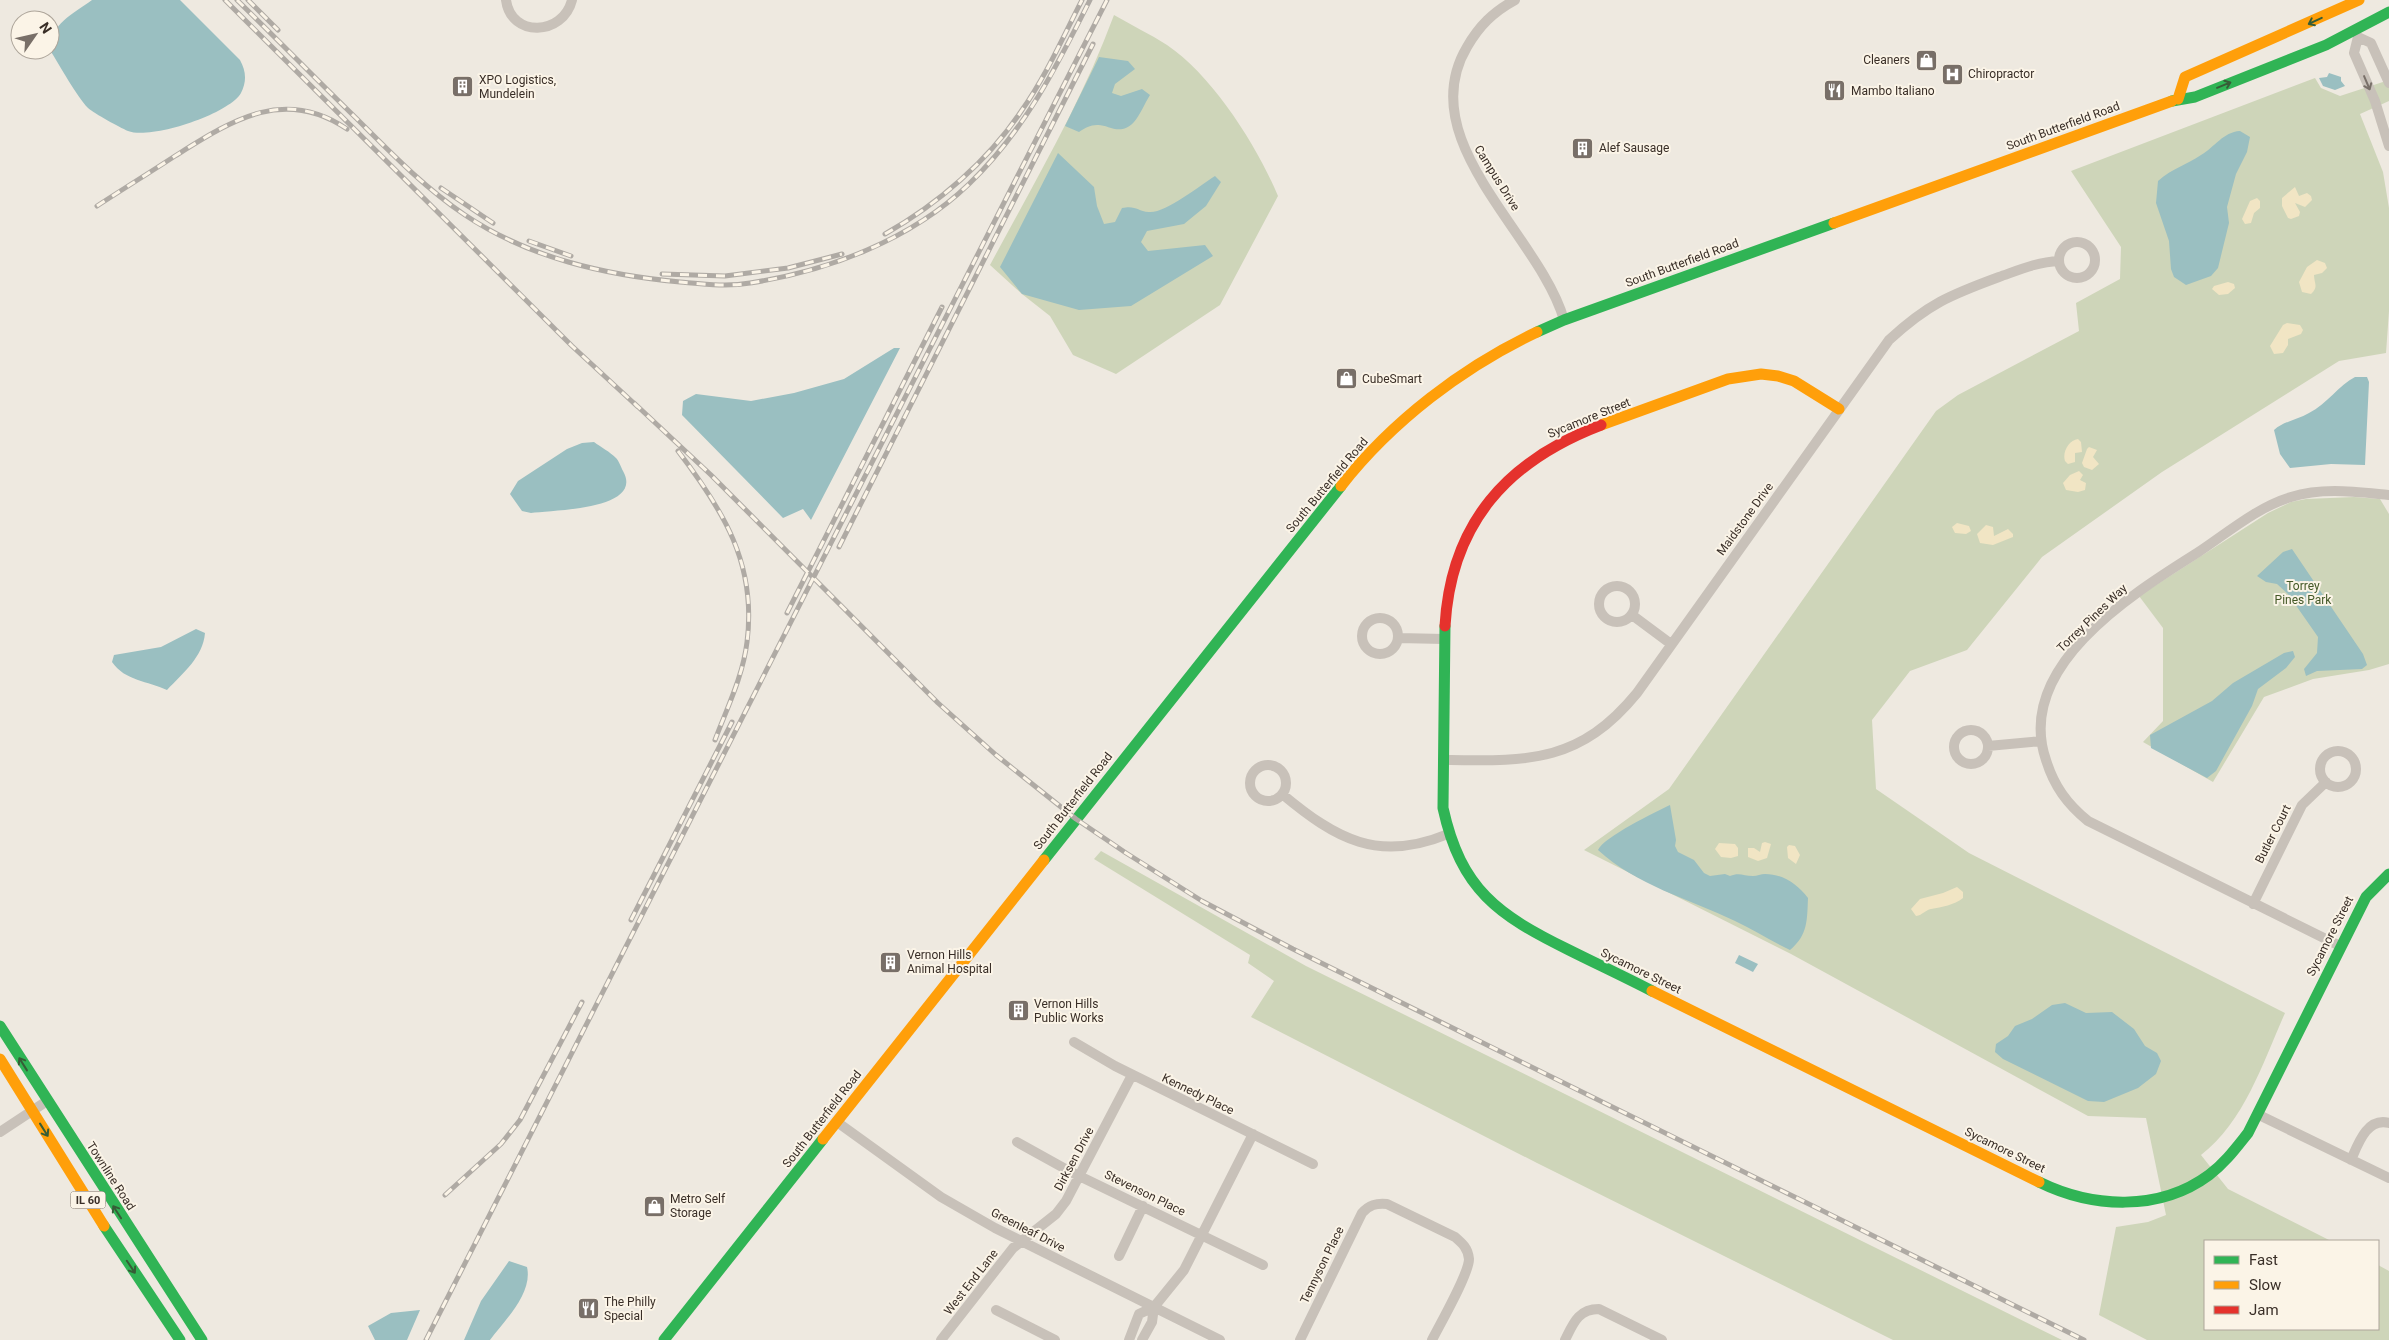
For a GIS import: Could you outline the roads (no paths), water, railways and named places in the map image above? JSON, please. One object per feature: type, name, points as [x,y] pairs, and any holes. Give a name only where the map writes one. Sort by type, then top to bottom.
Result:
[{"type":"main road","points":[[2178,99],[2185,77],[2348,19],[2359,0]]},
{"type":"main road","name":"South Butterfield Road","points":[[664,1340],[1179,690],[1372,451],[1416,408],[1459,376],[1503,349],[1564,320],[2178,99],[2204,93],[2326,45],[2348,19],[2389,12]]},
{"type":"main road","name":"Sycamore Street","points":[[1839,410],[1792,380],[1779,376],[1755,374],[1735,377],[1558,444],[1530,461],[1500,488],[1473,524],[1452,574],[1444,620],[1443,808],[1448,834],[1458,857],[1482,895],[1496,909],[1523,927],[2062,1194],[2081,1200],[2124,1204],[2170,1194],[2195,1184],[2226,1161],[2248,1133],[2366,897],[2389,874]]},
{"type":"main road","name":"Townline Road","points":[[0,1026],[46,1101],[202,1340]]},
{"type":"main road","name":"IL 60","points":[[0,1059],[110,1236],[180,1340]]},
{"type":"street","points":[[506,0],[517,20],[524,25],[539,28],[555,24],[562,19],[572,0]]},
{"type":"street","name":"Campus Drive","points":[[1515,0],[1493,14],[1477,31],[1461,57],[1454,91],[1456,124],[1460,140],[1471,163],[1553,290],[1564,320]]},
{"type":"street","points":[[2348,19],[2371,43],[2389,83]]},
{"type":"street","points":[[2348,19],[2354,53],[2375,102],[2389,146]]},
{"type":"street","name":"Maidstone Drive","points":[[1443,760],[1537,758],[1557,752],[1597,733],[1623,710],[1889,340],[1916,316],[1942,299],[2040,262],[2059,261]]},
{"type":"street","name":"Torrey Pines Way","points":[[2340,946],[2088,821],[2064,798],[2051,777],[2041,741],[2042,719],[2046,696],[2056,673],[2071,652],[2142,588],[2281,500],[2309,492],[2336,491],[2389,495]]},
{"type":"street","points":[[1632,615],[1671,644]]},
{"type":"street","points":[[1398,638],[1444,639]]},
{"type":"street","points":[[1988,746],[2041,741]]},
{"type":"street","name":"Butler Court","points":[[2252,904],[2302,806],[2326,782]]},
{"type":"street","points":[[1282,794],[1326,828],[1350,839],[1370,845],[1407,846],[1448,834]]},
{"type":"street","name":"Kennedy Place","points":[[1074,1042],[1132,1075],[1313,1164]]},
{"type":"street","name":"Dirksen Drive","points":[[1022,1242],[1056,1214],[1080,1176],[1132,1075]]},
{"type":"street","points":[[0,1132],[46,1101]]},
{"type":"street","points":[[2258,1114],[2387,1177],[2389,1166]]},
{"type":"street","points":[[2351,1160],[2366,1130],[2380,1121],[2389,1124]]},
{"type":"street","name":"Greenleaf Drive","points":[[837,1122],[941,1197],[1022,1242],[1220,1340]]},
{"type":"street","points":[[1129,1340],[1139,1314],[1154,1307],[1184,1270],[1252,1134]]},
{"type":"street","name":"Stevenson Place","points":[[1018,1142],[1080,1176],[1263,1265]]},
{"type":"street","name":"Tennyson Place","points":[[1300,1340],[1362,1213],[1372,1205],[1387,1204],[1455,1237],[1464,1244],[1468,1252],[1468,1264],[1432,1340]]},
{"type":"street","points":[[1119,1256],[1143,1206]]},
{"type":"street","name":"West End Lane","points":[[941,1340],[1013,1248],[1022,1242]]},
{"type":"street","points":[[1142,1340],[1152,1322],[1154,1307]]},
{"type":"street","points":[[1565,1340],[1578,1317],[1590,1309],[1598,1309],[1662,1340]]},
{"type":"street","points":[[996,1310],[1055,1340]]},
{"type":"water","points":[[92,0],[180,0],[240,60],[245,76],[241,93],[234,101],[222,109],[189,123],[154,132],[139,133],[128,131],[88,108],[78,96],[56,60],[60,60],[60,24]]},
{"type":"water","points":[[1099,57],[1128,61],[1135,69],[1115,84],[1112,93],[1121,96],[1142,89],[1150,95],[1134,122],[1124,129],[1094,125],[1079,132],[1065,126]]},
{"type":"water","points":[[2329,73],[2341,77],[2341,81],[2345,86],[2335,90],[2323,86],[2319,78],[2327,77]]},
{"type":"water","points":[[2240,131],[2250,137],[2247,152],[2236,174],[2227,207],[2229,223],[2218,268],[2211,276],[2186,285],[2174,277],[2171,269],[2169,241],[2156,203],[2158,181],[2206,152],[2224,137]]},
{"type":"water","points":[[1058,153],[1094,187],[1097,206],[1104,224],[1115,222],[1122,208],[1130,207],[1149,212],[1164,208],[1215,176],[1221,182],[1206,206],[1184,224],[1147,231],[1141,242],[1148,251],[1205,245],[1213,256],[1131,306],[1079,310],[1022,294],[1000,267]]},
{"type":"water","points":[[894,348],[900,348],[811,520],[803,509],[783,518],[682,415],[683,401],[696,394],[751,401],[794,393],[844,379]]},
{"type":"water","points":[[2355,377],[2367,377],[2369,382],[2365,465],[2331,464],[2290,468],[2280,454],[2274,430],[2315,409]]},
{"type":"water","points":[[594,442],[619,462],[626,484],[621,494],[609,501],[593,506],[531,513],[522,511],[510,494],[518,481],[567,449],[582,443]]},
{"type":"water","points":[[2292,549],[2363,654],[2367,665],[2362,669],[2317,671],[2306,676],[2304,669],[2317,653],[2318,637],[2288,594],[2277,584],[2266,582],[2257,576],[2283,552]]},
{"type":"water","points":[[196,629],[205,633],[200,650],[186,671],[167,690],[130,677],[112,662],[114,655],[161,647]]},
{"type":"water","points":[[2293,651],[2295,657],[2286,668],[2258,689],[2252,706],[2216,771],[2207,778],[2151,748],[2150,735],[2212,701],[2233,683],[2284,653]]},
{"type":"water","points":[[1670,805],[1676,840],[1675,846],[1678,852],[1694,860],[1704,873],[1710,876],[1725,874],[1730,876],[1736,874],[1753,876],[1772,874],[1794,884],[1808,898],[1807,920],[1803,933],[1790,950],[1735,921],[1646,882],[1629,873],[1598,850],[1619,832]]},
{"type":"water","points":[[1739,955],[1758,964],[1753,972],[1735,963]]},
{"type":"water","points":[[2065,1003],[2086,1013],[2112,1012],[2134,1029],[2145,1046],[2157,1053],[2161,1061],[2156,1074],[2138,1088],[2104,1102],[2088,1101],[2003,1059],[1995,1052],[1996,1044],[2008,1036],[2015,1026],[2032,1019],[2052,1005]]},
{"type":"water","points":[[509,1261],[527,1267],[528,1277],[522,1296],[490,1340],[464,1340],[481,1301]]},
{"type":"water","points":[[420,1310],[407,1340],[375,1340],[368,1326],[391,1313]]},
{"type":"railway","points":[[225,0],[572,346],[638,407]]},
{"type":"railway","points":[[237,0],[409,170],[450,205],[490,230],[515,243],[541,253],[596,269],[652,279],[724,285],[779,278],[838,261],[895,237],[946,204],[989,163],[1023,120],[1052,74],[1090,0]]},
{"type":"railway","points":[[248,0],[278,30]]},
{"type":"railway","points":[[885,234],[943,195],[994,147],[1009,129],[1039,84],[1082,0]]},
{"type":"railway","points":[[426,1340],[1107,0]]},
{"type":"railway","points":[[839,547],[1093,44]]},
{"type":"railway","points":[[97,206],[217,131],[258,113],[279,109],[301,110],[324,116],[347,129]]},
{"type":"railway","points":[[441,188],[493,223]]},
{"type":"railway","points":[[529,241],[571,256]]},
{"type":"railway","points":[[662,274],[725,276],[788,268],[842,254]]},
{"type":"railway","points":[[787,613],[942,307]]},
{"type":"railway","points":[[634,403],[711,475],[938,703],[996,755],[1076,819],[1126,853],[1202,901],[1293,949],[2084,1340]]},
{"type":"railway","points":[[678,451],[722,517],[733,539],[747,588],[749,614],[745,655],[734,692],[715,740]]},
{"type":"railway","points":[[631,920],[732,722]]},
{"type":"railway","points":[[445,1195],[501,1144],[520,1120],[582,1002]]},
{"type":"place","name":"Cleaners","points":[[1926,60]]},
{"type":"place","name":"Chiropractor","points":[[1952,74]]},
{"type":"place","name":"XPO Logistics, Mundelein","points":[[463,87]]},
{"type":"place","name":"Mambo Italiano","points":[[1835,91]]},
{"type":"place","name":"Alef Sausage","points":[[1583,148]]},
{"type":"place","name":"CubeSmart","points":[[1346,379]]},
{"type":"place","name":"Vernon Hills Animal Hospital","points":[[891,962]]},
{"type":"place","name":"Vernon Hills Public Works","points":[[1018,1011]]},
{"type":"place","name":"Metro Self Storage","points":[[654,1206]]},
{"type":"place","name":"The Philly Special","points":[[588,1309]]},
{"type":"park label","name":"Torrey Pines Park","points":[[2303,593]]}]
